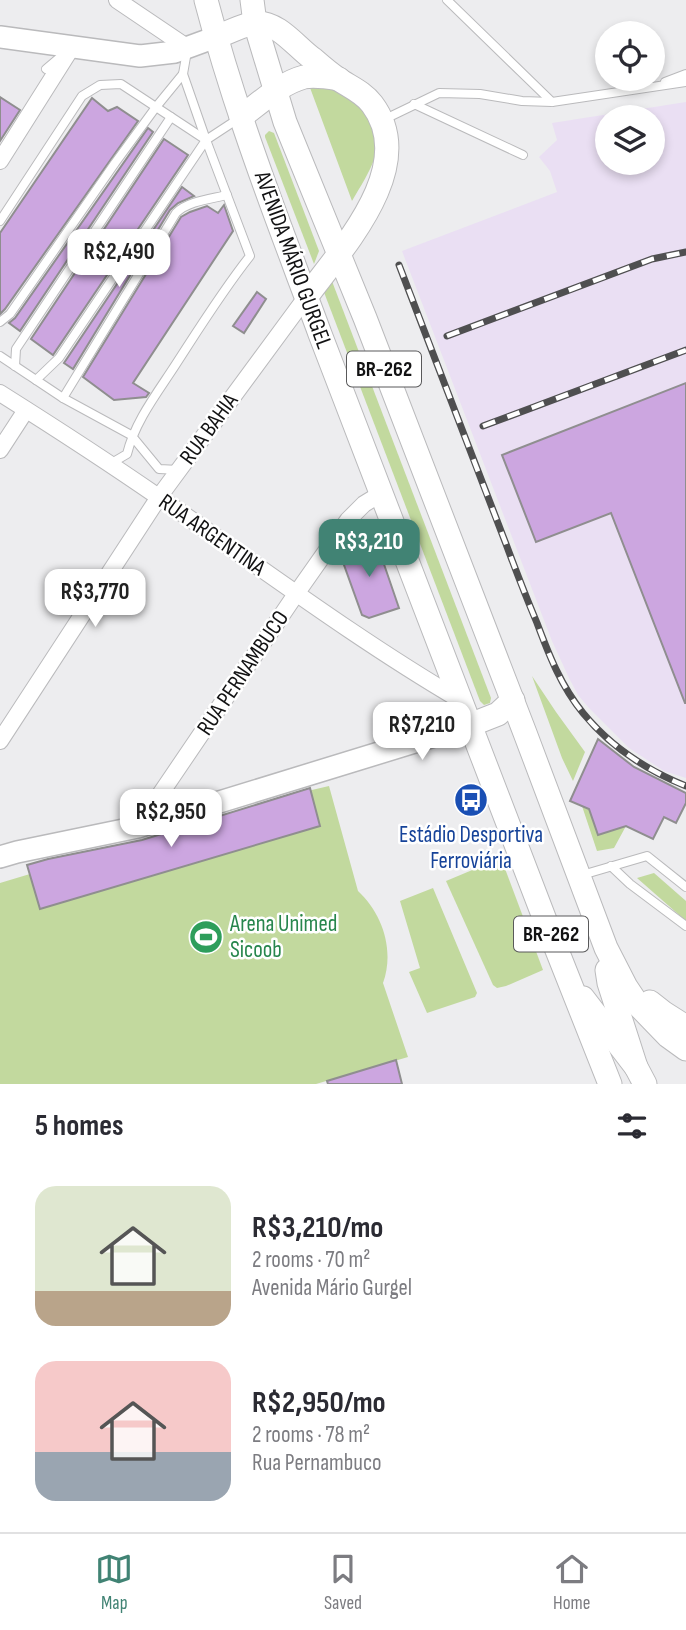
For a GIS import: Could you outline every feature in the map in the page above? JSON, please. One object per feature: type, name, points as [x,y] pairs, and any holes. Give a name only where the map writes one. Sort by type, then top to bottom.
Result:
[{"type":"main road","name":"AVENIDA MÁRIO GURGEL","points":[[206,0],[241,117],[293,262],[460,700],[609,1078]]},
{"type":"main road","name":"AVENIDA MÁRIO GURGEL","points":[[254,11],[285,122],[513,700],[606,948]]},
{"type":"main road","points":[[216,37],[254,11],[268,26],[283,33],[304,53],[356,88],[371,102],[383,120],[387,139],[386,160],[380,183],[366,214],[307,296]]},
{"type":"main road","points":[[241,117],[293,81],[320,76],[339,79]]},
{"type":"main road","points":[[470,725],[498,715],[513,700]]},
{"type":"main road","points":[[598,926],[609,983],[641,1076]]},
{"type":"main road","points":[[606,948],[626,988],[638,1005],[660,1029],[686,1049]]},
{"type":"main road","name":"BR-262","points":[[606,948],[623,974],[646,998],[686,1027]]},
{"type":"main road","points":[[567,976],[641,1076]]},
{"type":"street","points":[[117,0],[188,48]]},
{"type":"street","points":[[0,37],[140,56],[174,52],[216,37]]},
{"type":"street","points":[[0,161],[72,47]]},
{"type":"street","name":"RUA BAHIA","points":[[0,741],[159,498],[307,296]]},
{"type":"street","name":"RUA ARGENTINA","points":[[0,393],[109,464],[296,594],[460,700]]},
{"type":"street","points":[[0,450],[26,410]]},
{"type":"street","name":"RUA PERNAMBUCO","points":[[138,827],[348,520],[382,493]]},
{"type":"street","points":[[6,850],[138,827],[470,725]]},
{"type":"lane","points":[[447,0],[552,102]]},
{"type":"lane","points":[[46,69],[72,47]]},
{"type":"lane","points":[[0,322],[10,314],[115,163],[183,74],[188,48]]},
{"type":"lane","points":[[109,464],[127,454],[131,435],[250,256],[183,74]]},
{"type":"lane","points":[[665,82],[686,74]]},
{"type":"lane","points":[[665,85],[686,82]]},
{"type":"lane","points":[[0,221],[82,96],[100,85],[121,84],[206,140]]},
{"type":"lane","points":[[383,120],[439,93],[480,94],[522,101],[552,102],[625,91]]},
{"type":"lane","points":[[414,104],[523,155]]},
{"type":"lane","points":[[15,366],[16,349],[172,117]]},
{"type":"lane","points":[[36,380],[59,358],[206,140],[241,117]]},
{"type":"lane","points":[[63,398],[179,209],[227,195]]},
{"type":"lane","points":[[0,356],[63,398],[131,435],[159,469],[180,470]]},
{"type":"lane","points":[[579,876],[647,856],[686,887]]},
{"type":"lane","points":[[611,866],[686,926]]},
{"type":"shaded area","points":[[686,102],[686,778],[664,771],[629,748],[578,695],[552,641],[402,251],[557,192],[550,171],[539,157],[557,140],[552,123],[595,116],[595,175],[665,175],[665,105]]},
{"type":"green space","points":[[316,82],[355,103],[373,128],[375,157],[352,201],[309,85]]},
{"type":"green space","points":[[269,131],[274,133],[319,251],[314,264],[265,137]]},
{"type":"green space","points":[[330,276],[491,698],[490,703],[484,705],[480,701],[322,287]]},
{"type":"green space","points":[[532,676],[585,752],[573,781],[562,758]]},
{"type":"green space","name":"Arena Unimed Sicoob","points":[[329,786],[358,891],[374,910],[384,933],[388,958],[383,983],[408,1057],[316,1084],[0,1084],[0,883]]},
{"type":"green space","points":[[582,806],[589,809],[598,835],[626,826],[614,848],[597,851]]},
{"type":"green space","points":[[501,858],[543,970],[497,988],[493,985],[446,881]]},
{"type":"green space","points":[[654,873],[686,901],[686,921],[637,878]]},
{"type":"green space","points":[[433,888],[477,993],[475,997],[427,1013],[409,972],[420,968],[400,901]]},
{"type":"building","points":[[0,97],[20,110],[0,141]]},
{"type":"building","points":[[92,98],[108,111],[117,107],[138,121],[0,314],[0,233]]},
{"type":"building","points":[[148,128],[153,132],[20,331],[9,323]]},
{"type":"building","points":[[164,139],[188,155],[53,355],[31,339]]},
{"type":"building","points":[[182,187],[194,196],[170,210],[73,369],[64,363]]},
{"type":"building","points":[[224,205],[233,231],[133,383],[149,393],[146,397],[114,400],[83,377],[181,217],[207,206],[218,213]]},
{"type":"building","points":[[257,292],[266,299],[244,333],[233,326]]},
{"type":"building","points":[[686,383],[685,703],[611,513],[536,542],[502,455]]},
{"type":"building","points":[[375,538],[399,608],[369,618],[362,615],[339,551]]},
{"type":"building","points":[[598,739],[634,767],[686,793],[686,803],[676,823],[664,817],[653,839],[626,826],[598,835],[589,809],[570,801]]},
{"type":"building","points":[[310,788],[320,826],[40,909],[27,865],[142,840]]},
{"type":"building","points":[[396,1060],[402,1084],[328,1084],[327,1081]]},
{"type":"railway","points":[[447,336],[652,259],[686,252]]},
{"type":"railway","points":[[399,265],[521,584],[562,681],[575,703],[605,736],[643,765],[686,786]]},
{"type":"railway","points":[[483,426],[686,350]]},
{"type":"place","name":"Estádio Desportiva Ferroviária","points":[[471,800]]},
{"type":"place","name":"Arena Unimed Sicoob","points":[[206,937]]}]
